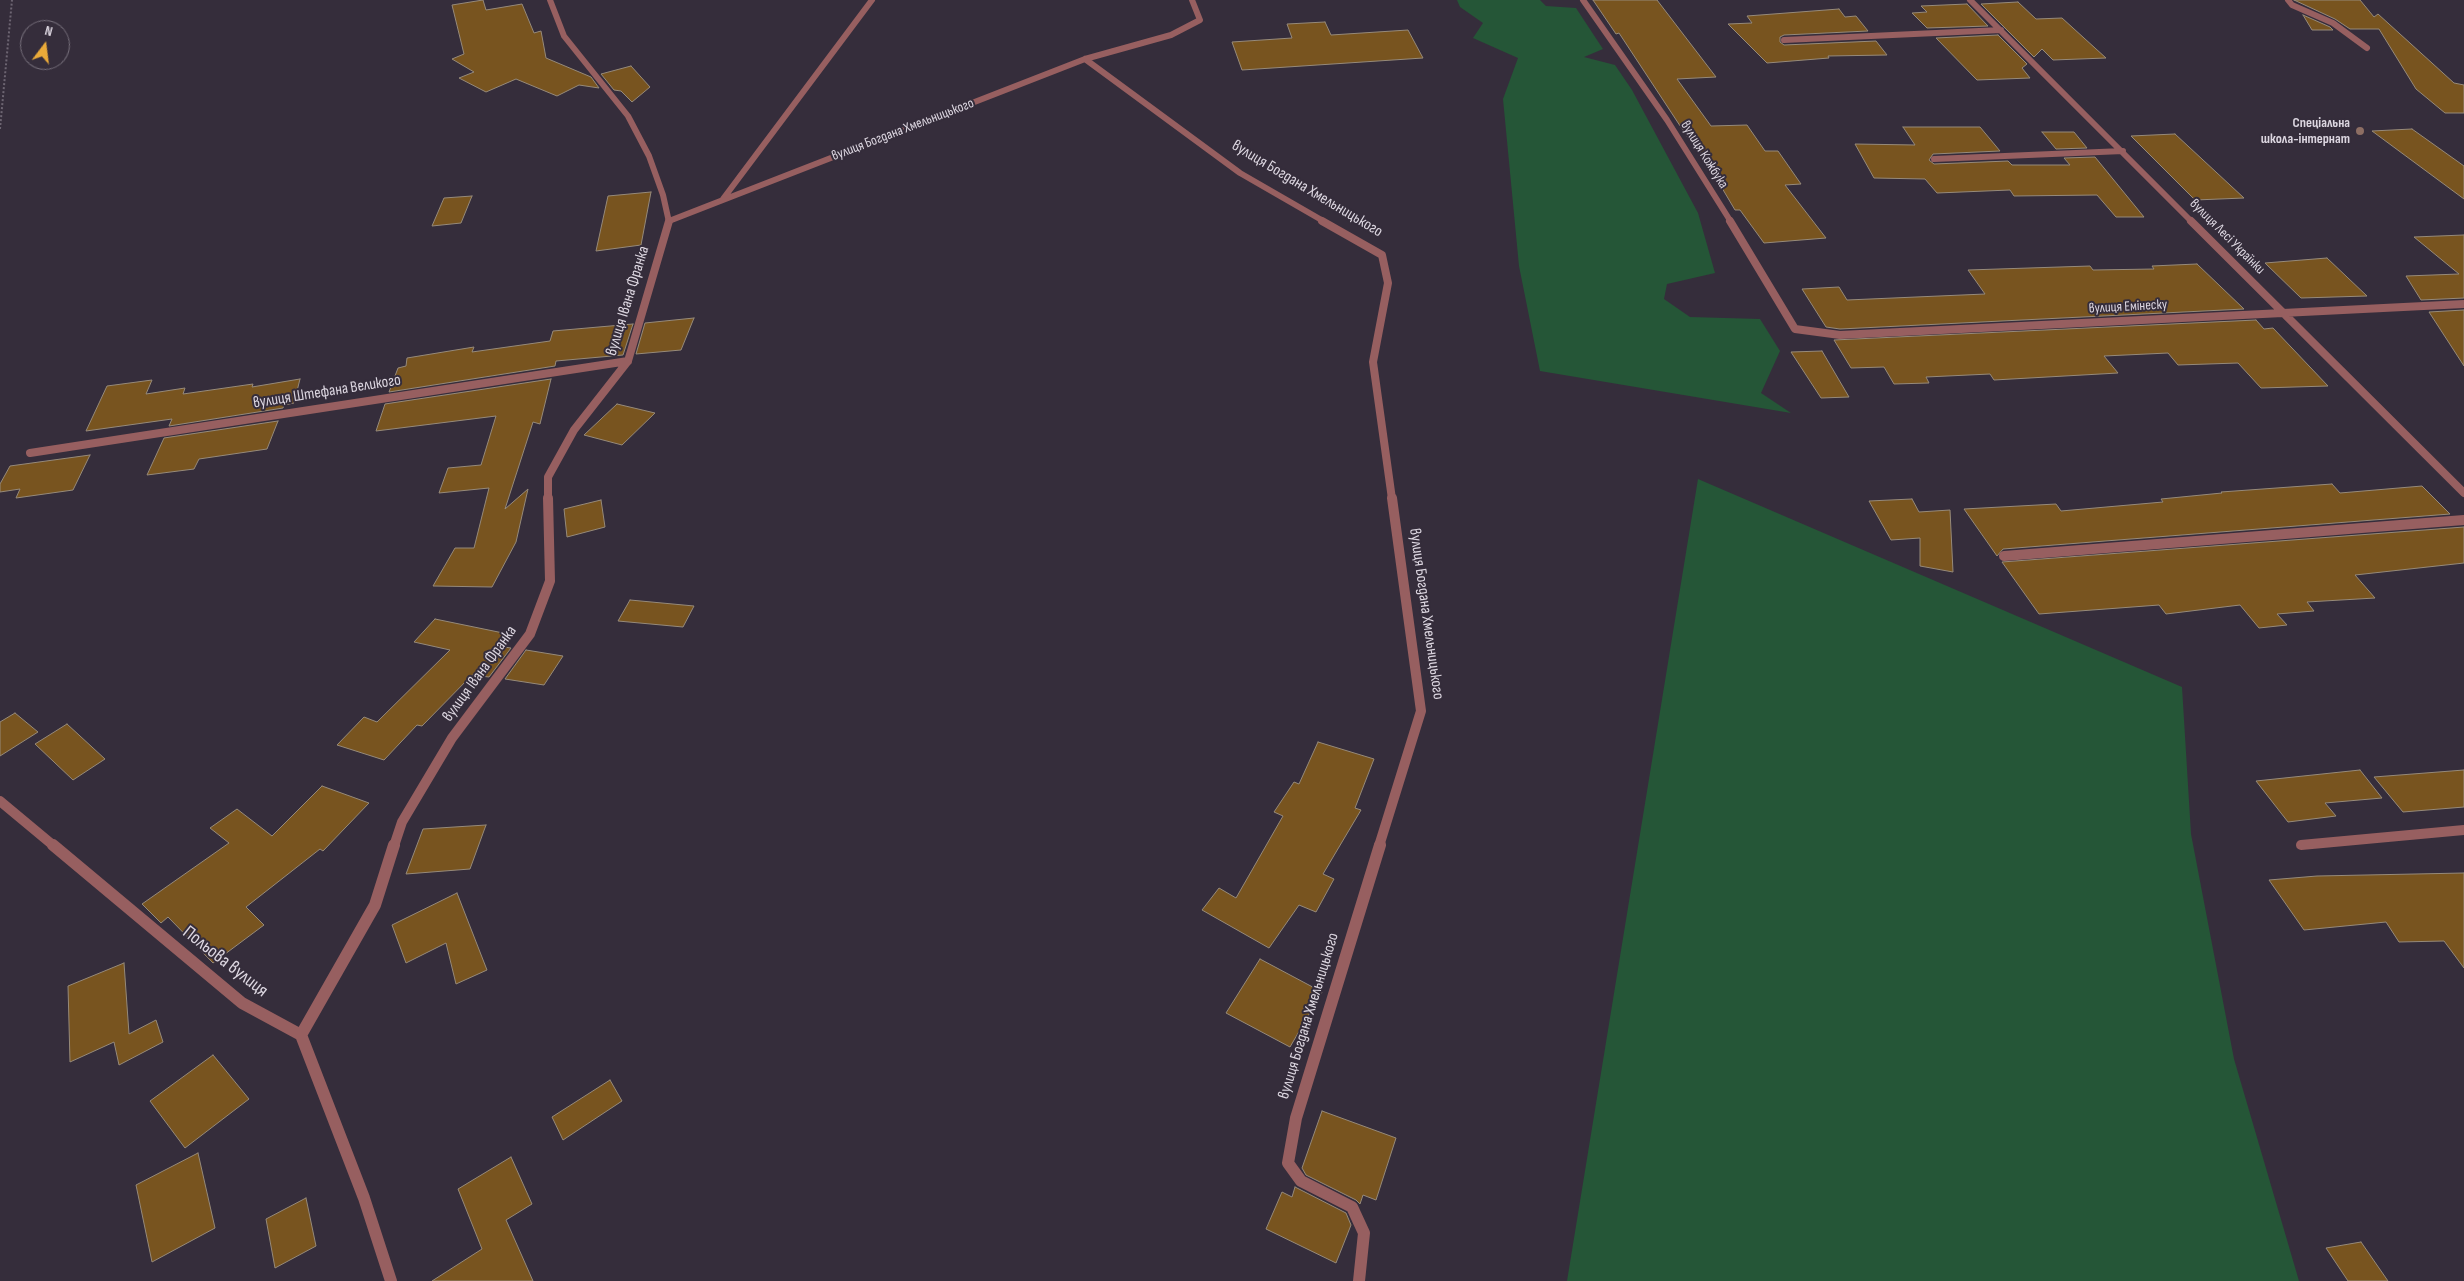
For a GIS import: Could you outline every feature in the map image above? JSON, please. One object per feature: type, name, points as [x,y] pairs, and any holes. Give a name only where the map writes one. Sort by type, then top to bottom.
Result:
[{"type":"street","name":"вулиця Івана Франка","points":[[301,1036],[375,905],[402,822],[452,738],[530,634],[550,581],[548,477],[574,430],[628,361],[668,221],[663,194],[649,156],[628,116],[564,36],[550,0]]},
{"type":"street","points":[[722,200],[872,0]]},
{"type":"street","name":"вулиця Богдана Хмельницького","points":[[668,221],[1084,59],[1171,35],[1200,20],[1192,0]]},
{"type":"street","name":"вулиця Кожбука","points":[[1584,0],[1667,120],[1735,228],[1795,329]]},
{"type":"street","name":"вулиця Лесі Українки","points":[[1970,0],[2464,493]]},
{"type":"street","points":[[2288,0],[2292,5],[2334,23],[2367,48]]},
{"type":"street","points":[[1784,40],[2001,30]]},
{"type":"street","name":"вулиця Богдана Хмельницького","points":[[1084,59],[1150,105],[1240,173],[1382,255],[1388,283],[1373,362],[1421,711],[1296,1118],[1288,1162],[1300,1181],[1352,1207],[1364,1233],[1359,1281]]},
{"type":"street","points":[[1934,159],[2123,151]]},
{"type":"street","name":"вулиця Емінеску","points":[[1795,329],[1840,335],[2283,311],[2464,304]]},
{"type":"street","name":"вулиця Штефана Великого","points":[[30,453],[628,361]]},
{"type":"street","points":[[2004,556],[2464,520]]},
{"type":"street","name":"Польова вулиця","points":[[0,801],[242,1003],[301,1036]]},
{"type":"street","points":[[2301,845],[2464,830]]},
{"type":"street","points":[[301,1036],[364,1198],[391,1281]]},
{"type":"path","points":[[0,129],[12,0]]},
{"type":"green space","points":[[1457,0],[1540,0],[1546,6],[1576,8],[1603,49],[1584,57],[1615,65],[1632,90],[1698,213],[1715,273],[1667,284],[1664,299],[1690,317],[1760,319],[1780,351],[1761,393],[1791,413],[1540,371],[1519,266],[1503,99],[1518,58],[1473,38],[1483,23],[1460,7]]},
{"type":"green space","points":[[1698,479],[2182,687],[2191,834],[2234,1059],[2299,1281],[1567,1281]]},
{"type":"building","points":[[483,0],[486,10],[522,4],[534,33],[541,31],[546,58],[591,77],[599,88],[579,85],[557,96],[516,79],[486,92],[459,78],[474,72],[452,59],[464,54],[452,5]]},
{"type":"building","points":[[1593,0],[1657,0],[1716,77],[1677,79],[1711,126],[1747,125],[1765,151],[1778,151],[1801,184],[1785,185],[1826,238],[1764,243],[1740,210],[1735,210],[1696,144],[1692,144],[1619,33],[1616,34]]},
{"type":"building","points":[[2294,0],[2360,0],[2374,17],[2378,14],[2454,83],[2464,85],[2464,113],[2445,113],[2416,89],[2379,29],[2350,29],[2335,19]]},
{"type":"building","points":[[2018,2],[2036,19],[2062,18],[2106,58],[2053,60],[2042,49],[2034,57],[1981,4]]},
{"type":"building","points":[[1967,4],[1988,26],[1927,28],[1912,13],[1927,12],[1921,6]]},
{"type":"building","points":[[1839,9],[1845,17],[1856,16],[1868,31],[1784,35],[1780,37],[1780,42],[1784,45],[1876,41],[1887,55],[1828,56],[1829,58],[1767,63],[1728,24],[1752,23],[1747,16]]},
{"type":"building","points":[[2303,15],[2330,27],[2333,30],[2312,30]]},
{"type":"building","points":[[1325,22],[1331,35],[1408,30],[1423,58],[1242,70],[1232,42],[1292,38],[1287,24]]},
{"type":"building","points":[[1998,35],[2027,64],[2022,68],[2030,78],[1977,80],[1936,38]]},
{"type":"building","points":[[631,66],[650,87],[632,102],[621,91],[614,90],[601,74]]},
{"type":"building","points":[[1903,127],[1980,127],[2000,151],[1933,154],[1929,160],[1934,164],[2008,161],[2012,165],[2070,165],[2064,158],[2095,157],[2144,217],[2116,217],[2097,195],[2014,196],[2010,190],[1937,193],[1925,179],[1874,178],[1855,144],[1915,145]]},
{"type":"building","points":[[2412,129],[2464,166],[2464,199],[2372,131]]},
{"type":"building","points":[[2042,132],[2074,132],[2087,148],[2056,149]]},
{"type":"building","points":[[2175,134],[2244,198],[2195,200],[2131,136]]},
{"type":"building","points":[[651,192],[641,245],[596,251],[608,196]]},
{"type":"building","points":[[472,196],[461,223],[432,226],[444,198]]},
{"type":"building","points":[[2464,235],[2464,298],[2421,300],[2406,276],[2459,274],[2414,237]]},
{"type":"building","points":[[2327,258],[2367,296],[2301,298],[2265,263]]},
{"type":"building","points":[[2197,264],[2244,309],[1840,329],[1826,327],[1802,289],[1839,287],[1847,300],[1985,294],[1968,270],[2090,266],[2093,270],[2154,269],[2152,266]]},
{"type":"building","points":[[2464,310],[2464,366],[2429,312]]},
{"type":"building","points":[[694,318],[681,350],[636,354],[645,323]]},
{"type":"building","points":[[2256,320],[2264,329],[2273,328],[2328,386],[2261,388],[2238,363],[2178,365],[2168,353],[2104,356],[2118,373],[1994,380],[1990,374],[1926,377],[1929,383],[1894,384],[1884,367],[1851,368],[1834,340]]},
{"type":"building","points":[[633,324],[623,355],[556,361],[555,366],[389,392],[398,368],[406,366],[407,358],[474,347],[472,352],[550,341],[553,331]]},
{"type":"building","points":[[1822,351],[1849,397],[1821,398],[1791,352]]},
{"type":"building","points":[[300,379],[294,403],[284,405],[283,408],[169,426],[172,419],[86,431],[107,386],[152,380],[146,394],[185,388],[183,394],[253,384],[252,387]]},
{"type":"building","points":[[551,379],[540,424],[533,422],[505,509],[528,489],[516,542],[492,587],[433,586],[455,548],[474,548],[489,488],[439,493],[448,468],[481,465],[496,416],[376,431],[385,404]]},
{"type":"building","points":[[617,404],[655,413],[622,445],[584,435]]},
{"type":"building","points":[[278,421],[267,449],[199,459],[194,469],[147,475],[164,438]]},
{"type":"building","points":[[90,455],[73,490],[16,498],[20,489],[0,492],[0,484],[10,466]]},
{"type":"building","points":[[2332,484],[2340,493],[2422,486],[2450,514],[2003,549],[1997,556],[1964,509],[2056,504],[2061,511],[2163,502],[2161,499],[2221,492]]},
{"type":"building","points":[[1912,499],[1919,512],[1950,510],[1953,572],[1920,566],[1920,538],[1891,540],[1869,501]]},
{"type":"building","points":[[601,500],[605,527],[567,537],[564,509]]},
{"type":"building","points":[[2464,527],[2464,563],[2355,575],[2375,598],[2307,602],[2314,611],[2277,614],[2287,625],[2259,628],[2240,605],[2166,614],[2159,605],[2039,614],[2002,562]]},
{"type":"building","points":[[630,600],[694,606],[683,627],[618,621]]},
{"type":"building","points":[[435,619],[508,634],[497,646],[511,648],[489,677],[472,675],[422,726],[417,725],[384,760],[337,745],[364,717],[377,722],[450,650],[414,642]]},
{"type":"building","points":[[526,650],[563,656],[544,685],[505,679]]},
{"type":"building","points":[[15,713],[38,732],[0,756],[0,722]]},
{"type":"building","points":[[67,724],[105,759],[73,780],[35,744]]},
{"type":"building","points":[[1318,742],[1374,759],[1355,808],[1361,810],[1323,874],[1334,879],[1316,912],[1299,905],[1269,948],[1202,910],[1219,888],[1236,898],[1283,816],[1274,812],[1294,782],[1299,784]]},
{"type":"building","points":[[2360,770],[2382,798],[2325,803],[2336,816],[2288,822],[2256,781]]},
{"type":"building","points":[[2464,770],[2464,807],[2403,812],[2374,777]]},
{"type":"building","points":[[322,786],[369,803],[323,851],[320,849],[246,907],[264,925],[213,963],[168,917],[161,923],[142,904],[229,843],[210,828],[237,809],[272,836]]},
{"type":"building","points":[[486,825],[470,869],[406,874],[423,829]]},
{"type":"building","points":[[2464,873],[2464,968],[2444,941],[2399,942],[2386,922],[2304,930],[2269,880],[2317,876]]},
{"type":"building","points":[[457,893],[487,970],[456,984],[446,943],[406,963],[392,925]]},
{"type":"building","points":[[1260,959],[1322,992],[1290,1047],[1226,1013]]},
{"type":"building","points":[[124,963],[129,1034],[156,1020],[163,1042],[119,1065],[114,1042],[70,1062],[68,986]]},
{"type":"building","points":[[213,1055],[249,1099],[185,1148],[150,1101]]},
{"type":"building","points":[[610,1080],[622,1101],[563,1140],[552,1117]]},
{"type":"building","points":[[1322,1111],[1396,1138],[1376,1200],[1363,1195],[1360,1204],[1356,1200],[1306,1175],[1302,1168]]},
{"type":"building","points":[[198,1153],[215,1228],[152,1262],[136,1185]]},
{"type":"building","points":[[511,1157],[532,1204],[506,1220],[533,1281],[432,1281],[482,1249],[458,1189]]},
{"type":"building","points":[[1295,1187],[1346,1213],[1351,1225],[1336,1263],[1266,1229],[1282,1192],[1292,1197]]},
{"type":"building","points":[[306,1198],[316,1246],[275,1268],[266,1219]]},
{"type":"building","points":[[2361,1242],[2388,1281],[2348,1281],[2326,1248]]},
{"type":"place","name":"Спеціальна школа-інтернат","points":[[2360,131]]}]
